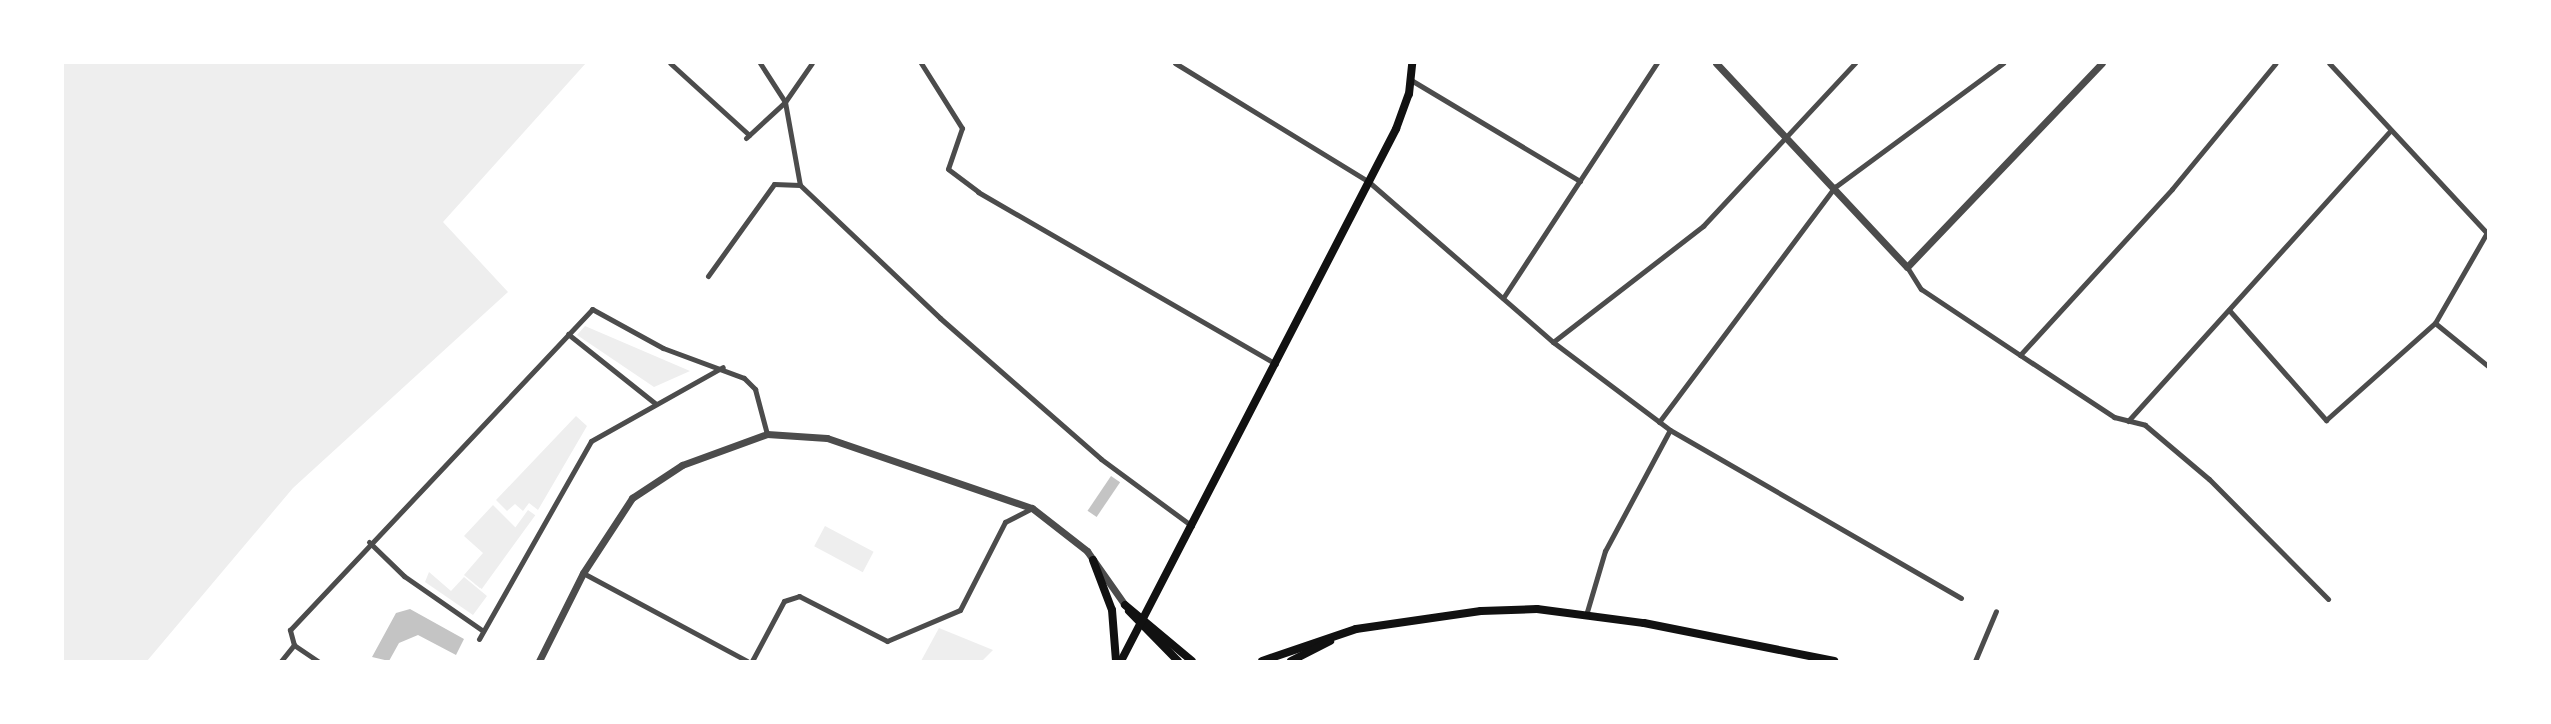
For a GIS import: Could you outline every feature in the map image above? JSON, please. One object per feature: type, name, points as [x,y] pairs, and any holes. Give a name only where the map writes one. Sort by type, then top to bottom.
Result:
[{"type":"highway","points":[[1262,661],[1340,634],[1481,611],[1586,615],[1834,661]]},
{"type":"highway","points":[[1291,661],[1340,634]]},
{"type":"main road","points":[[1121,661],[1396,129],[1411,80],[1412,63]]},
{"type":"main road","points":[[1093,560],[1112,610],[1116,661]]},
{"type":"main road","points":[[1125,605],[1178,661]]},
{"type":"main road","points":[[1141,623],[1192,661]]},
{"type":"street","points":[[670,63],[747,136],[785,102],[812,63]]},
{"type":"street","points":[[759,63],[785,102],[800,185],[958,334],[1101,459],[1191,526]]},
{"type":"street","points":[[921,63],[962,128],[948,169],[978,192],[1276,364]]},
{"type":"street","points":[[1175,63],[1369,182],[1553,342],[1670,430],[1960,598]]},
{"type":"street","points":[[1503,298],[1657,63]]},
{"type":"street","points":[[1553,342],[1703,226],[1855,63]]},
{"type":"street","points":[[1659,422],[1835,187],[2003,63]]},
{"type":"street","points":[[1907,267],[2102,63]]},
{"type":"street","points":[[2020,355],[2172,189],[2276,63]]},
{"type":"street","points":[[2229,310],[2326,420],[2435,323],[2487,232],[2390,131],[2329,63]]},
{"type":"street","points":[[1719,64],[1785,138],[1835,187],[1907,267],[1921,289],[2020,355],[2128,421],[2145,425],[2209,479],[2328,599]]},
{"type":"street","points":[[1411,80],[1580,181]]},
{"type":"street","points":[[2128,421],[2390,131]]},
{"type":"street","points":[[708,276],[774,183],[800,185]]},
{"type":"street","points":[[318,661],[294,645],[290,630],[369,542],[592,309],[663,348],[723,367],[755,389],[767,434]]},
{"type":"street","points":[[2435,323],[2488,366]]},
{"type":"street","points":[[568,334],[656,404]]},
{"type":"street","points":[[479,639],[591,441],[723,367]]},
{"type":"street","points":[[1586,615],[1605,551],[1670,430]]},
{"type":"street","points":[[539,661],[583,573],[632,498],[682,465],[767,434],[826,438],[1032,508],[1093,560],[1125,605]]},
{"type":"street","points":[[752,661],[784,601],[799,596],[887,640],[960,610],[1005,522],[1032,508]]},
{"type":"street","points":[[369,542],[405,576],[483,631]]},
{"type":"street","points":[[583,573],[747,661]]},
{"type":"street","points":[[1975,661],[1996,611]]},
{"type":"street","points":[[281,661],[294,645]]},
{"type":"shaded area","points":[[63,63],[586,63],[443,222],[508,292],[293,488],[147,661],[63,661]]},
{"type":"shaded area","points":[[585,326],[690,371],[654,387],[577,335]]},
{"type":"shaded area","points":[[576,416],[587,426],[538,510],[529,503],[523,511],[515,504],[507,511],[496,500]]},
{"type":"shaded area","points":[[493,505],[516,528],[480,588],[464,575],[483,553],[464,536]]},
{"type":"shaded area","points":[[528,510],[535,515],[482,589],[475,584]]},
{"type":"shaded area","points":[[825,526],[874,552],[863,572],[814,546]]},
{"type":"shaded area","points":[[429,572],[451,591],[464,577],[487,596],[473,615],[425,582]]},
{"type":"shaded area","points":[[939,628],[993,650],[982,661],[921,661]]},
{"type":"building","points":[[1111,476],[1120,482],[1097,517],[1088,511]]},
{"type":"building","points":[[410,609],[464,639],[456,655],[418,635],[399,643],[389,661],[372,657],[396,613]]}]
